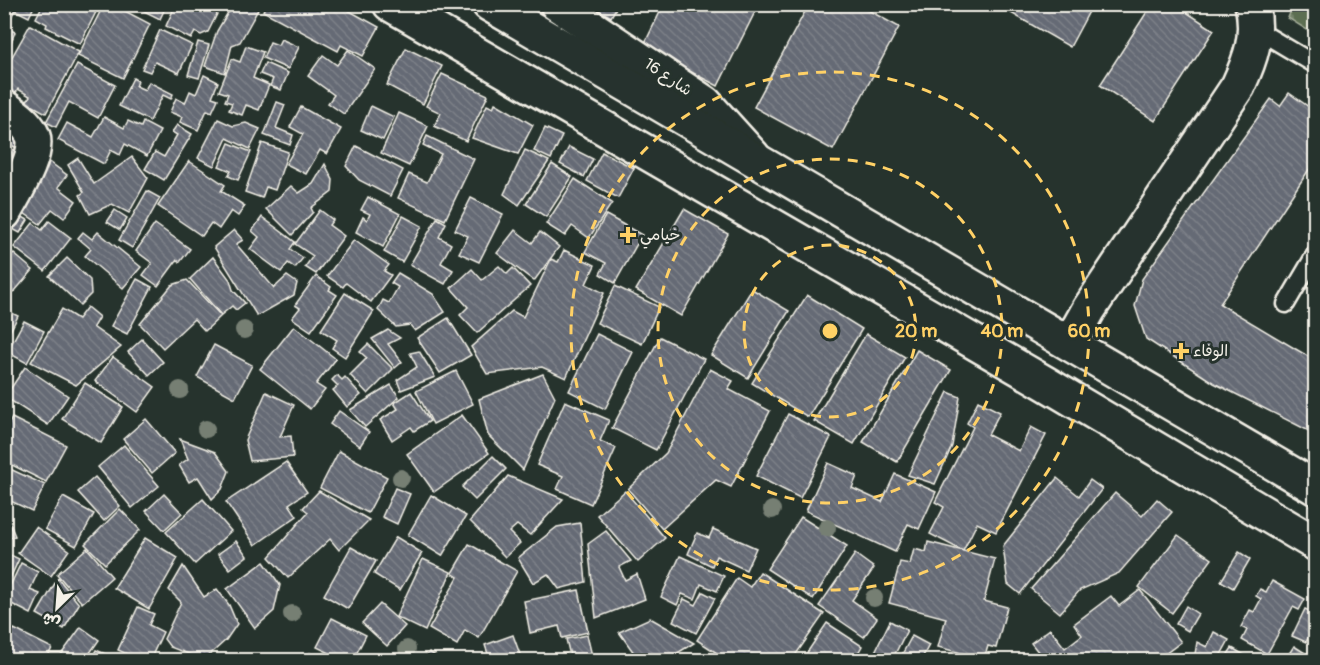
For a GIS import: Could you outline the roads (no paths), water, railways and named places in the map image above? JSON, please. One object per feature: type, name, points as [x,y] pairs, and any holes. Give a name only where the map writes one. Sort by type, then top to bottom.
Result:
[{"type":"main road","points":[[390,4],[1045,383],[1316,544]]},
{"type":"main road","points":[[489,4],[732,149],[1070,343],[1316,488]]},
{"type":"main road","name":"شارع 16","points":[[557,4],[705,103],[765,168]]},
{"type":"main road","points":[[1070,343],[1089,309],[1238,86],[1251,57],[1255,17]]},
{"type":"main road","points":[[4,107],[32,132],[35,142],[24,175],[4,213]]},
{"type":"lane","points":[[1255,17],[1316,65]]},
{"type":"lane","points":[[1286,304],[1316,253]]},
{"type":"place","name":"خيامي","points":[[628,235]]},
{"type":"place","name":"الوفاء","points":[[1181,351]]}]
